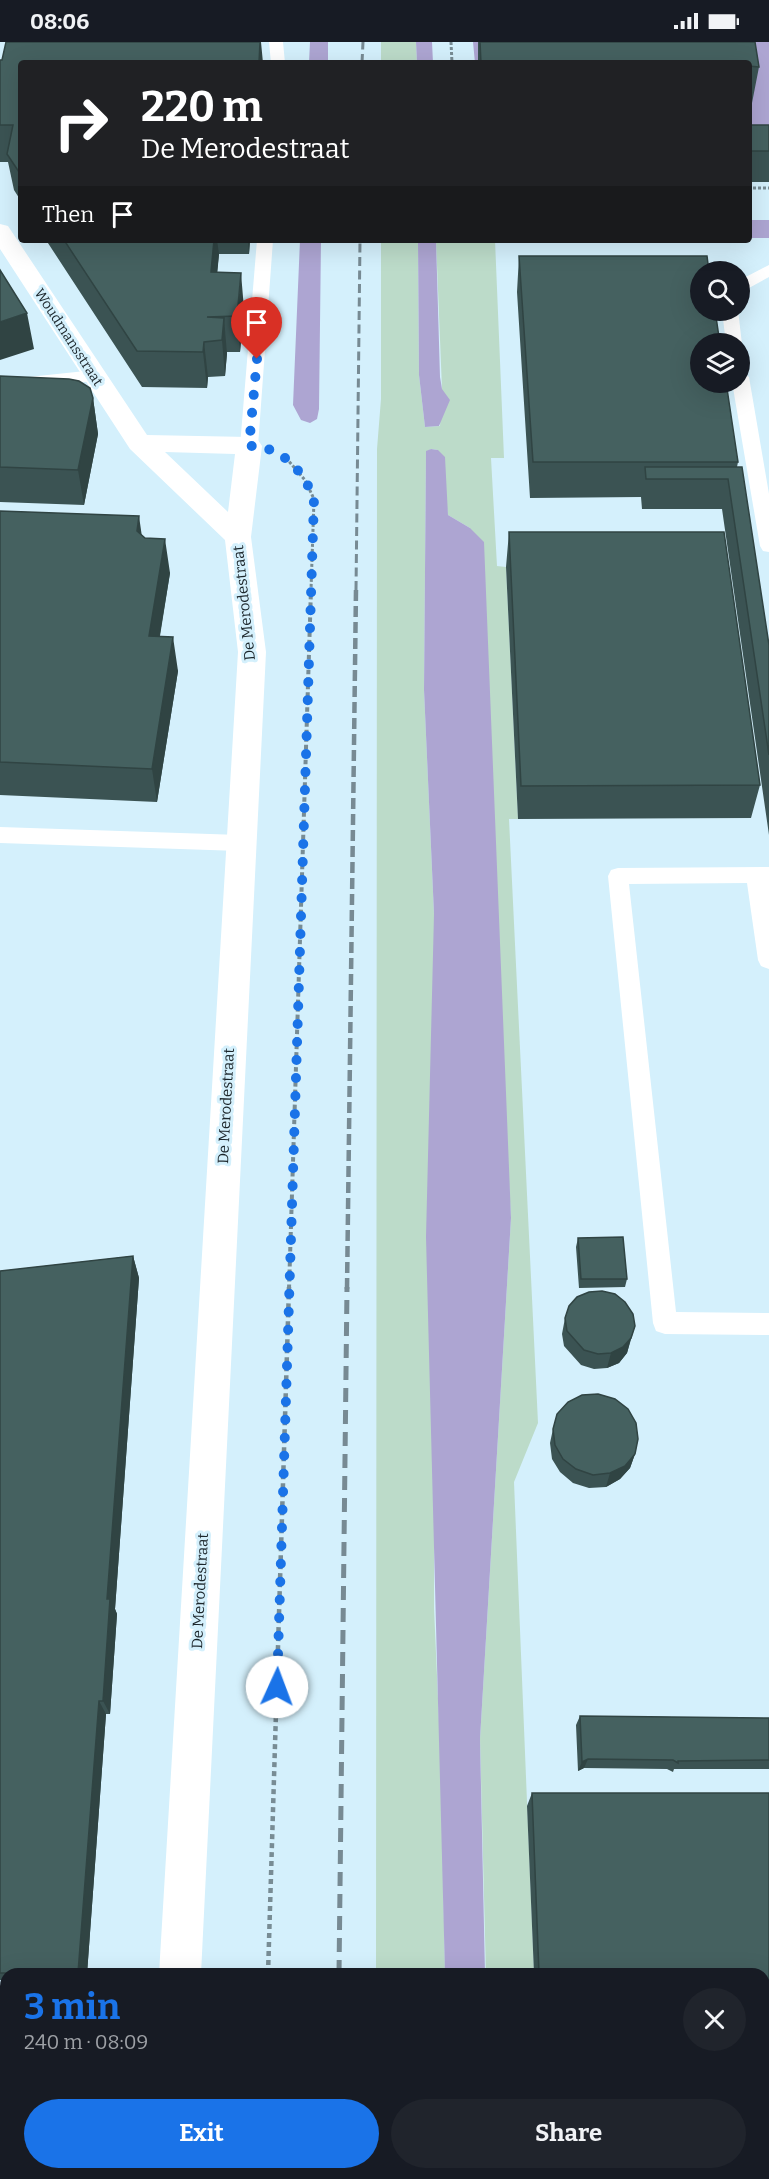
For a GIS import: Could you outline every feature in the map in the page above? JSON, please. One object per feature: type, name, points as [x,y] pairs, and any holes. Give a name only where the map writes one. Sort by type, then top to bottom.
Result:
[{"type":"street","name":"Woudmansstraat","points":[[0,231],[139,443],[237,537]]},
{"type":"street","points":[[139,443],[249,446]]},
{"type":"street","name":"De Merodestraat","points":[[180,1968],[252,652],[237,537],[249,446]]},
{"type":"lane","points":[[276,42],[278,60]]},
{"type":"lane","name":"De Merodestraat","points":[[249,446],[266,243]]},
{"type":"lane","points":[[750,282],[769,270]]},
{"type":"lane","points":[[0,386],[95,376]]},
{"type":"lane","points":[[743,393],[769,541]]},
{"type":"lane","points":[[0,835],[240,843]]},
{"type":"lane","points":[[769,960],[763,875],[618,876],[665,1323],[769,1324]]},
{"type":"path","points":[[451,42],[452,60]]},
{"type":"path","points":[[752,188],[769,188]]},
{"type":"path","points":[[249,446],[267,448],[287,458],[305,480],[314,499],[268,1968]]},
{"type":"green space","points":[[381,42],[416,42],[417,60],[381,60]]},
{"type":"green space","points":[[381,243],[418,243],[419,375],[425,427],[440,426],[442,389],[436,243],[495,243],[504,458],[491,458],[497,566],[506,567],[518,819],[509,819],[538,1423],[514,1482],[534,1968],[486,1968],[480,1739],[511,1218],[470,528],[448,515],[438,450],[431,449],[426,452],[424,690],[434,914],[434,1608],[441,1767],[445,1968],[376,1968],[377,449],[381,399]]},
{"type":"shaded area","points":[[310,42],[328,42],[328,60],[309,60]]},
{"type":"shaded area","points":[[416,42],[432,42],[433,60],[417,60]]},
{"type":"shaded area","points":[[473,42],[769,42],[769,155],[752,155],[752,60],[475,60]]},
{"type":"shaded area","points":[[752,220],[769,220],[769,238],[752,238]]},
{"type":"shaded area","points":[[300,243],[321,243],[317,419],[310,423],[301,420],[293,405]]},
{"type":"shaded area","points":[[418,243],[436,243],[440,377],[442,389],[450,400],[439,426],[425,427],[419,375]]},
{"type":"shaded area","points":[[438,450],[445,457],[448,515],[470,528],[484,542],[511,1218],[480,1739],[485,1968],[445,1968],[426,1237],[434,914],[424,690],[426,451]]},
{"type":"building","points":[[6,42],[260,42],[259,60],[18,60],[18,170],[7,154],[13,125],[0,125],[0,60],[2,60]]},
{"type":"building","points":[[480,42],[755,42],[759,67],[752,66],[752,60],[481,60]]},
{"type":"building","points":[[752,125],[769,125],[769,151],[752,151]]},
{"type":"building","points":[[66,243],[214,243],[211,272],[241,273],[237,316],[207,317],[224,318],[222,340],[204,342],[203,352],[137,351]]},
{"type":"building","points":[[519,256],[707,256],[708,261],[690,261],[690,321],[717,321],[718,333],[690,333],[690,393],[728,393],[738,462],[533,462]]},
{"type":"building","points":[[0,270],[27,313],[0,322]]},
{"type":"building","points":[[0,376],[69,379],[79,381],[90,388],[93,398],[78,470],[0,467]]},
{"type":"building","points":[[645,467],[742,467],[769,645],[769,755],[728,479],[646,479]]},
{"type":"building","points":[[0,511],[139,516],[137,531],[145,538],[165,539],[149,636],[173,637],[152,769],[0,762]]},
{"type":"building","points":[[509,532],[724,532],[760,785],[521,786]]},
{"type":"building","points":[[623,1237],[627,1279],[581,1279],[578,1238]]},
{"type":"building","points":[[133,1256],[107,1599],[110,1599],[103,1701],[99,1701],[78,1968],[0,1968],[0,1271]]},
{"type":"building","points":[[602,1291],[615,1294],[625,1302],[633,1314],[635,1326],[631,1338],[623,1347],[611,1353],[598,1354],[584,1350],[567,1331],[565,1318],[569,1306],[577,1297],[589,1292]]},
{"type":"building","points":[[598,1394],[615,1399],[628,1409],[636,1423],[638,1439],[635,1454],[625,1466],[610,1473],[593,1475],[576,1469],[563,1459],[555,1445],[553,1429],[557,1414],[568,1402],[582,1395]]},
{"type":"building","points":[[580,1716],[769,1718],[769,1760],[678,1761],[678,1763],[673,1760],[588,1759],[582,1762]]},
{"type":"building","points":[[532,1793],[769,1793],[769,1968],[539,1968]]},
{"type":"railway","points":[[362,60],[363,42]]},
{"type":"railway","points":[[356,590],[360,243]]},
{"type":"railway","points":[[347,1289],[356,589]]},
{"type":"railway","points":[[339,1968],[347,1287]]},
{"type":"route","points":[[257,359],[249,446],[261,446],[287,458],[305,480],[314,499],[277,1687]]}]
